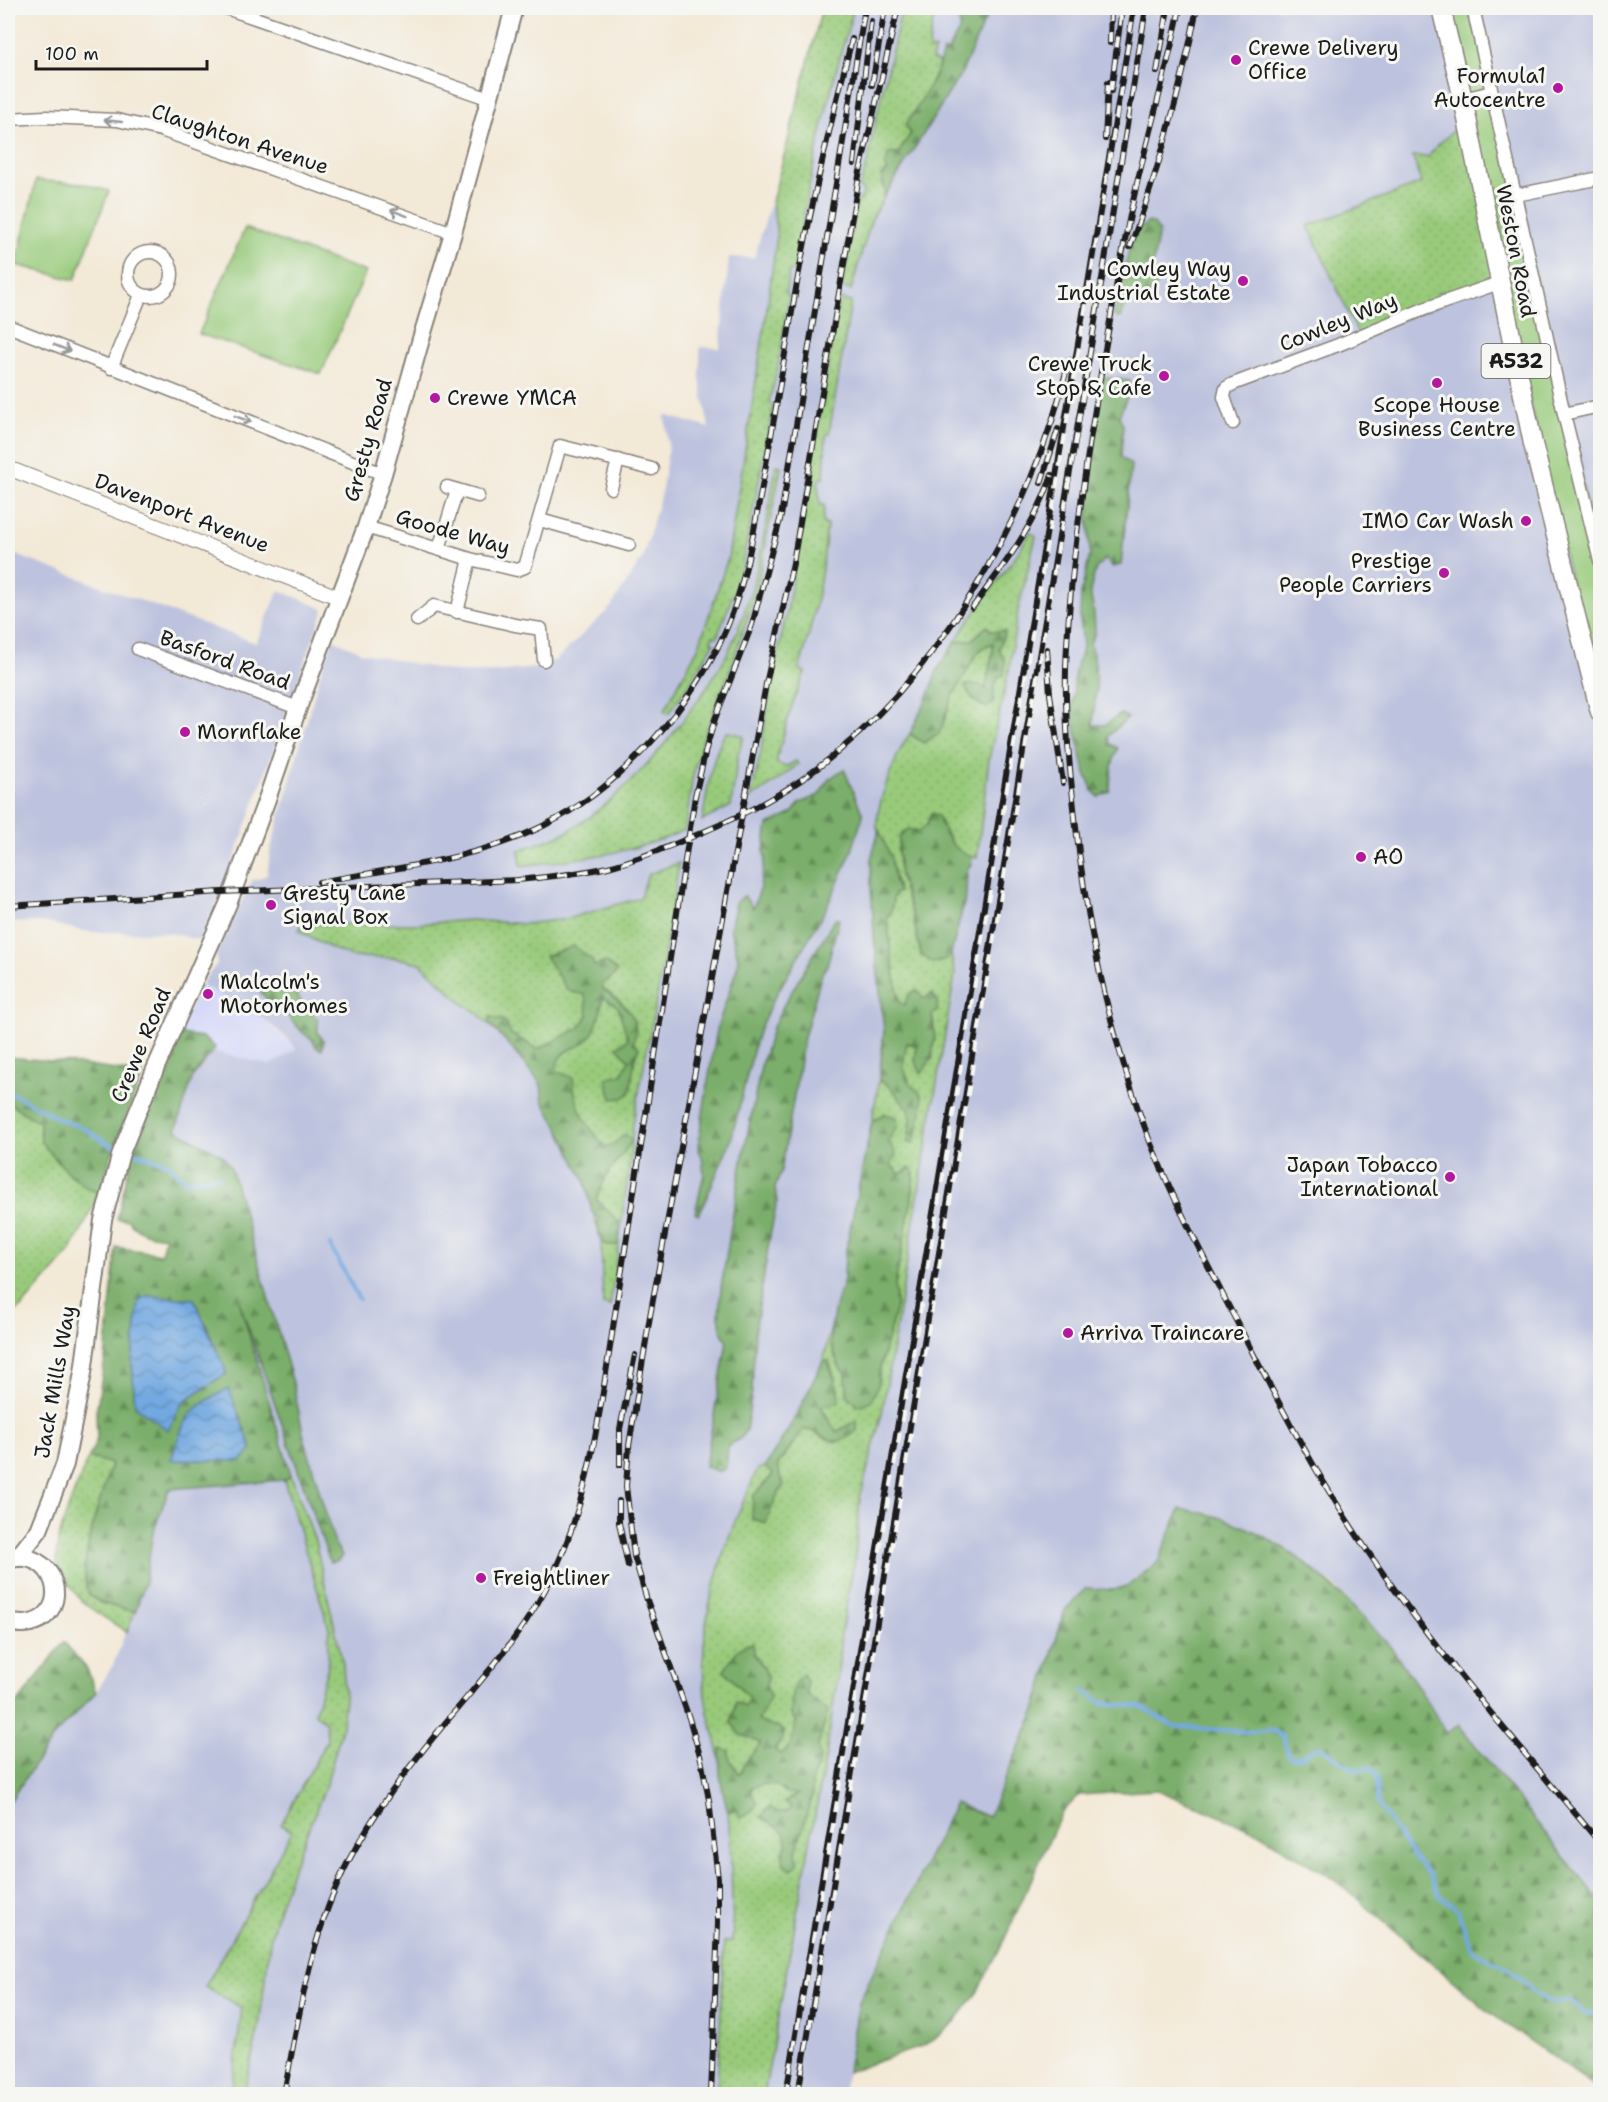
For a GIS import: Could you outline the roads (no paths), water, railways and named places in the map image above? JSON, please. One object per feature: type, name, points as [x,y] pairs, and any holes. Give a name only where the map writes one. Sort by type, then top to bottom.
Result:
[{"type":"main road","name":"Gresty Road","points":[[239,876],[298,708],[366,527],[383,474],[453,233],[514,8]]},
{"type":"main road","name":"Weston Road","points":[[1441,8],[1463,99],[1533,444],[1600,712]]},
{"type":"main road","name":"Crewe Road","points":[[100,1238],[110,1190],[122,1149],[239,876]]},
{"type":"main road","name":"Jack Mills Way","points":[[12,1559],[39,1530],[65,1464],[78,1405],[100,1238]]},
{"type":"main road","name":"Jack Mills Way","points":[[39,1530],[42,1564]]},
{"type":"main road","points":[[8,1634],[12,1629],[35,1622],[45,1616],[55,1595],[50,1572],[42,1564],[30,1558],[12,1559]]},
{"type":"main road","points":[[8,1621],[25,1624]]},
{"type":"street","points":[[226,8],[259,13],[490,99]]},
{"type":"street","points":[[1473,8],[1564,414],[1600,561]]},
{"type":"street","points":[[1463,99],[1492,92]]},
{"type":"street","name":"Claughton Avenue","points":[[8,119],[45,117],[117,120],[161,130],[453,233]]},
{"type":"street","points":[[1516,195],[1600,178]]},
{"type":"street","name":"Cowley Way","points":[[1233,423],[1224,397],[1226,388],[1233,384],[1338,345],[1424,309],[1499,283]]},
{"type":"street","points":[[111,368],[141,295]]},
{"type":"street","points":[[8,326],[383,474]]},
{"type":"street","points":[[1564,414],[1600,406]]},
{"type":"street","name":"Goode Way","points":[[366,527],[470,560],[517,570],[525,567],[560,446],[652,469]]},
{"type":"street","points":[[611,488],[618,460]]},
{"type":"street","name":"Davenport Avenue","points":[[8,468],[340,598]]},
{"type":"street","points":[[439,549],[452,489],[478,496]]},
{"type":"street","points":[[540,520],[629,545]]},
{"type":"street","points":[[457,612],[470,560]]},
{"type":"street","points":[[417,620],[434,606],[541,629],[544,660]]},
{"type":"street","name":"Basford Road","points":[[138,649],[298,708]]},
{"type":"water","points":[[146,1296],[194,1299],[227,1373],[183,1402],[168,1430],[135,1406],[132,1361],[139,1299]]},
{"type":"water","points":[[229,1389],[252,1449],[241,1461],[171,1460],[189,1416],[204,1402]]},
{"type":"waterway","points":[[8,1091],[63,1121],[84,1128],[117,1147]]},
{"type":"waterway","points":[[128,1150],[169,1164],[184,1180],[219,1177]]},
{"type":"waterway","points":[[330,1245],[359,1299]]},
{"type":"waterway","points":[[1083,1690],[1102,1703],[1143,1707],[1171,1725],[1180,1727],[1249,1732],[1272,1730],[1283,1737],[1288,1755],[1292,1758],[1319,1747],[1352,1768],[1371,1769],[1377,1775],[1378,1804],[1412,1855],[1430,1875],[1439,1895],[1459,1911],[1466,1935],[1473,1948],[1483,1957],[1503,1965],[1527,1984],[1533,1992],[1550,2002],[1569,2001],[1585,2013],[1600,2013]]},
{"type":"railway","points":[[284,2094],[301,2004],[316,1945],[336,1887],[349,1860],[372,1820],[399,1782],[515,1638],[532,1612],[560,1559],[580,1503],[604,1386],[695,796],[715,719],[752,625],[781,516],[865,8]]},
{"type":"railway","points":[[872,85],[885,8]]},
{"type":"railway","points":[[711,2094],[718,1879],[709,1800],[701,1759],[689,1718],[647,1600],[634,1556],[626,1486],[629,1446],[650,1316],[766,684],[793,563],[859,176],[898,8]]},
{"type":"railway","points":[[1110,43],[1111,8]]},
{"type":"railway","points":[[1111,91],[1122,8]]},
{"type":"railway","points":[[786,2094],[920,1313],[1134,8]]},
{"type":"railway","points":[[798,2094],[975,1052],[1146,8]]},
{"type":"railway","points":[[1157,72],[1168,8]]},
{"type":"railway","points":[[1180,8],[1135,192],[1118,273],[1085,473],[1070,603],[1066,684],[1068,749],[1084,885],[1099,971],[1134,1098],[1159,1163],[1204,1258],[1303,1447],[1356,1534],[1401,1599],[1484,1705],[1600,1843]]},
{"type":"railway","points":[[1130,247],[1168,129],[1197,8]]},
{"type":"railway","points":[[854,164],[871,21]]},
{"type":"railway","points":[[319,882],[463,855],[519,837],[545,825],[601,789],[627,766],[652,741],[696,685],[713,656],[734,610],[753,537],[806,234],[852,39]]},
{"type":"railway","points":[[1105,139],[1108,82]]},
{"type":"railway","points":[[8,906],[221,892],[518,880],[563,875],[608,867],[644,856],[752,809],[801,780],[849,742],[894,698],[935,648],[971,594],[1003,537],[1031,478],[1053,419],[1069,360]]},
{"type":"railway","points":[[1041,483],[1058,429]]},
{"type":"railway","points":[[972,608],[1027,528],[1052,475]]},
{"type":"railway","points":[[1047,649],[1050,694],[1063,783]]},
{"type":"railway","points":[[620,1465],[620,1429],[635,1355]]},
{"type":"railway","points":[[619,1501],[619,1523],[628,1566]]},
{"type":"place","name":"Crewe Delivery Office","points":[[1236,60]]},
{"type":"place","name":"Formula1 Autocentre","points":[[1558,88]]},
{"type":"place","name":"Cowley Way Industrial Estate","points":[[1243,281]]},
{"type":"place","name":"Crewe Truck Stop & Cafe","points":[[1164,376]]},
{"type":"place","name":"Scope House Business Centre","points":[[1437,383]]},
{"type":"place","name":"Crewe YMCA","points":[[435,398]]},
{"type":"place","name":"IMO Car Wash","points":[[1526,521]]},
{"type":"place","name":"Prestige People Carriers","points":[[1444,573]]},
{"type":"place","name":"Mornflake","points":[[185,732]]},
{"type":"place","name":"AO","points":[[1361,857]]},
{"type":"place","name":"Gresty Lane Signal Box","points":[[271,905]]},
{"type":"place","name":"Malcolm's Motorhomes","points":[[208,994]]},
{"type":"place","name":"Japan Tobacco International","points":[[1450,1177]]},
{"type":"place","name":"Arriva Traincare","points":[[1068,1333]]},
{"type":"place","name":"Freightliner","points":[[481,1578]]}]
